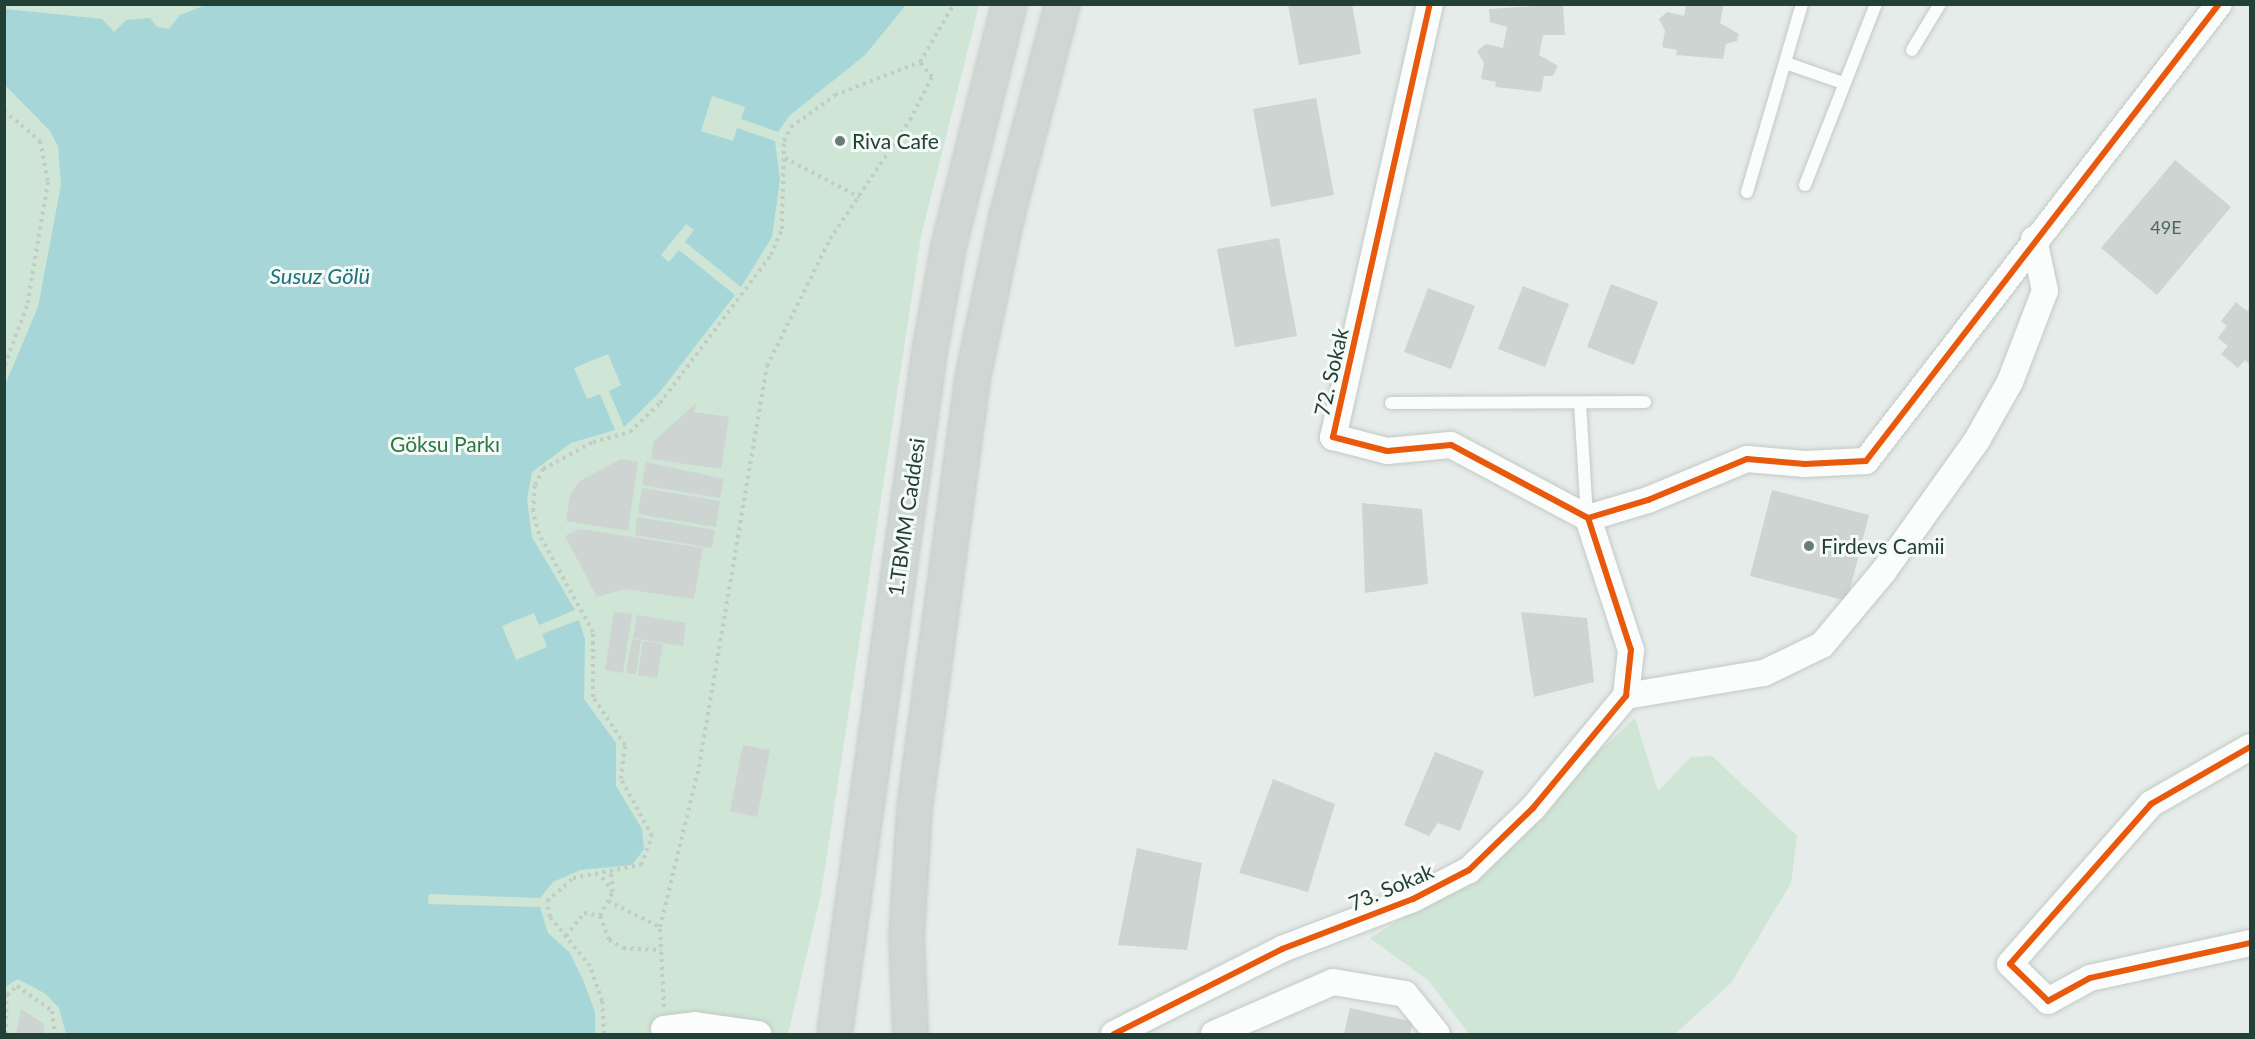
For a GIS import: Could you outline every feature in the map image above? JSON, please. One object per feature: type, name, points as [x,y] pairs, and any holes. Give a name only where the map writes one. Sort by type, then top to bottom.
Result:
[{"type":"main road","name":"1.TBMM Caddesi","points":[[834,1035],[929,352],[948,246],[1009,4]]},
{"type":"main road","points":[[910,1035],[906,936],[914,808],[972,378],[1006,217],[1062,4]]},
{"type":"street","name":"72. Sokak","points":[[1430,4],[1333,437],[1387,451],[1451,445],[1588,518]]},
{"type":"street","points":[[2034,239],[2045,291],[2010,382],[1977,440],[1883,572],[1822,645],[1764,673],[1626,696],[1631,650],[1588,518],[1747,459],[1806,464],[1866,461],[2034,239],[2219,4]]},
{"type":"street","name":"73. Sokak","points":[[1114,1035],[1282,949],[1413,899],[1469,870],[1533,808],[1626,696]]},
{"type":"street","points":[[2250,747],[2151,804],[2010,964],[2048,1001],[2090,978],[2250,943]]},
{"type":"street","points":[[1214,1035],[1333,982],[1405,993],[1437,1035]]},
{"type":"street","points":[[665,1033],[695,1025],[758,1035]]},
{"type":"lane","points":[[1747,192],[1802,4]]},
{"type":"lane","points":[[1805,185],[1843,83],[1876,4]]},
{"type":"lane","points":[[1912,50],[1940,4]]},
{"type":"lane","points":[[1786,63],[1843,83]]},
{"type":"lane","points":[[1391,403],[1645,402]]},
{"type":"lane","points":[[1580,403],[1588,518]]},
{"type":"path","points":[[604,1035],[602,1001],[590,966],[550,917],[550,895],[573,878],[611,874],[641,865],[652,836],[621,779],[625,745],[592,697],[593,632],[539,534],[533,511],[535,485],[543,469],[562,456],[630,432],[660,403],[771,255],[782,229],[784,141],[791,127],[814,107],[920,62],[954,4]]},
{"type":"path","points":[[665,1033],[660,927],[699,767],[767,366],[830,239],[887,160],[932,77],[920,62]]},
{"type":"path","points":[[4,111],[40,141],[48,182],[27,306],[4,367]]},
{"type":"path","points":[[785,158],[859,197]]},
{"type":"path","points":[[600,874],[613,892]]},
{"type":"path","points":[[611,874],[613,892],[600,916],[609,940],[623,948],[661,950]]},
{"type":"path","points":[[608,901],[660,927]]},
{"type":"path","points":[[566,936],[584,914],[600,916]]},
{"type":"path","points":[[6,1035],[7,995],[17,986],[52,1011],[55,1035]]},
{"type":"green space","name":"Susuz Gölü","points":[[5,5],[979,5],[921,236],[821,894],[788,1034],[5,1034]]},
{"type":"green space","points":[[1635,718],[1658,791],[1691,757],[1712,756],[1797,836],[1791,883],[1731,983],[1675,1034],[1469,1034],[1429,981],[1370,938],[1504,856],[1589,761]]},
{"type":"water","name":"Susuz Gölü","points":[[208,4],[906,5],[865,55],[789,116],[778,132],[741,119],[745,107],[712,96],[701,131],[733,141],[737,128],[775,141],[780,180],[772,237],[741,287],[685,242],[694,230],[686,224],[661,255],[669,262],[679,250],[735,295],[659,393],[624,427],[609,391],[621,385],[608,354],[574,368],[587,399],[600,394],[615,430],[571,443],[532,472],[527,500],[532,537],[575,610],[539,625],[534,613],[502,626],[516,660],[547,647],[542,634],[579,620],[585,639],[584,699],[616,743],[616,786],[642,829],[644,849],[632,865],[580,870],[553,882],[540,898],[429,894],[428,904],[540,907],[548,933],[570,953],[584,982],[595,1012],[595,1034],[66,1034],[59,1008],[46,994],[18,979],[5,987],[5,385],[38,307],[61,185],[58,146],[50,131],[5,85],[5,9],[102,19],[114,32],[126,20],[150,18],[157,27],[169,29],[180,15]]},
{"type":"building","points":[[1288,4],[1352,4],[1361,54],[1299,65]]},
{"type":"building","points":[[1563,4],[1565,35],[1543,35],[1539,55],[1558,66],[1553,76],[1544,76],[1541,92],[1495,87],[1496,82],[1481,79],[1484,63],[1477,51],[1486,44],[1503,48],[1507,27],[1490,22],[1489,9]]},
{"type":"building","points":[[1686,4],[1724,4],[1720,23],[1739,34],[1737,41],[1726,44],[1723,59],[1676,55],[1677,50],[1662,47],[1665,31],[1659,19],[1667,12],[1684,16]]},
{"type":"building","points":[[1316,98],[1334,195],[1271,207],[1253,109]]},
{"type":"building","points":[[2175,160],[2231,207],[2157,295],[2101,248]]},
{"type":"building","points":[[1279,238],[1297,336],[1235,347],[1217,249]]},
{"type":"building","points":[[1611,284],[1658,302],[1634,365],[1587,347]]},
{"type":"building","points":[[1523,286],[1569,304],[1545,367],[1498,349]]},
{"type":"building","points":[[1428,288],[1475,306],[1451,369],[1404,352]]},
{"type":"building","points":[[2236,302],[2247,311],[2250,307],[2250,365],[2245,360],[2238,368],[2221,354],[2228,346],[2218,338],[2227,326],[2221,321]]},
{"type":"building","points":[[696,403],[694,412],[729,417],[721,469],[651,459],[654,441]]},
{"type":"building","points":[[621,459],[638,462],[628,531],[566,521],[570,494],[580,481]]},
{"type":"building","points":[[646,462],[724,479],[720,498],[642,485]]},
{"type":"building","points":[[642,488],[720,501],[716,527],[638,514]]},
{"type":"building","name":"Firdevs Camii","points":[[1772,490],[1869,515],[1847,601],[1750,576]]},
{"type":"building","points":[[1362,503],[1422,509],[1428,584],[1365,593]]},
{"type":"building","points":[[637,517],[715,530],[712,548],[635,535]]},
{"type":"building","points":[[580,529],[703,548],[694,599],[624,589],[597,597],[565,536]]},
{"type":"building","points":[[614,612],[632,614],[623,673],[605,670]]},
{"type":"building","points":[[1521,612],[1587,618],[1594,682],[1534,697]]},
{"type":"building","points":[[637,615],[686,623],[683,646],[633,638]]},
{"type":"building","points":[[632,639],[641,640],[636,674],[626,673]]},
{"type":"building","points":[[643,641],[663,644],[657,678],[638,675]]},
{"type":"building","points":[[743,745],[770,750],[757,817],[730,811]]},
{"type":"building","points":[[1435,752],[1484,771],[1460,831],[1438,823],[1429,836],[1404,825]]},
{"type":"building","points":[[1273,779],[1335,804],[1308,892],[1239,873]]},
{"type":"building","points":[[1137,848],[1202,863],[1187,950],[1118,945]]},
{"type":"building","points":[[1350,1008],[1413,1022],[1410,1034],[1344,1034]]},
{"type":"building","points":[[21,1009],[44,1024],[44,1034],[16,1034]]},
{"type":"cycle path","points":[[1114,1034],[1282,949],[1413,899],[1469,870],[1533,808],[1626,696],[1631,650],[1588,518],[1451,445],[1387,451],[1333,437],[1430,4]]},
{"type":"cycle path","points":[[1588,518],[1648,500],[1747,459],[1805,464],[1866,461],[2219,4]]},
{"type":"cycle path","points":[[2250,747],[2151,804],[2010,964],[2048,1001],[2090,978],[2250,943]]},
{"type":"place","name":"Riva Cafe","points":[[840,141]]},
{"type":"place","name":"Firdevs Camii","points":[[1809,546]]},
{"type":"park label","name":"Göksu Parkı","points":[[445,444]]}]
